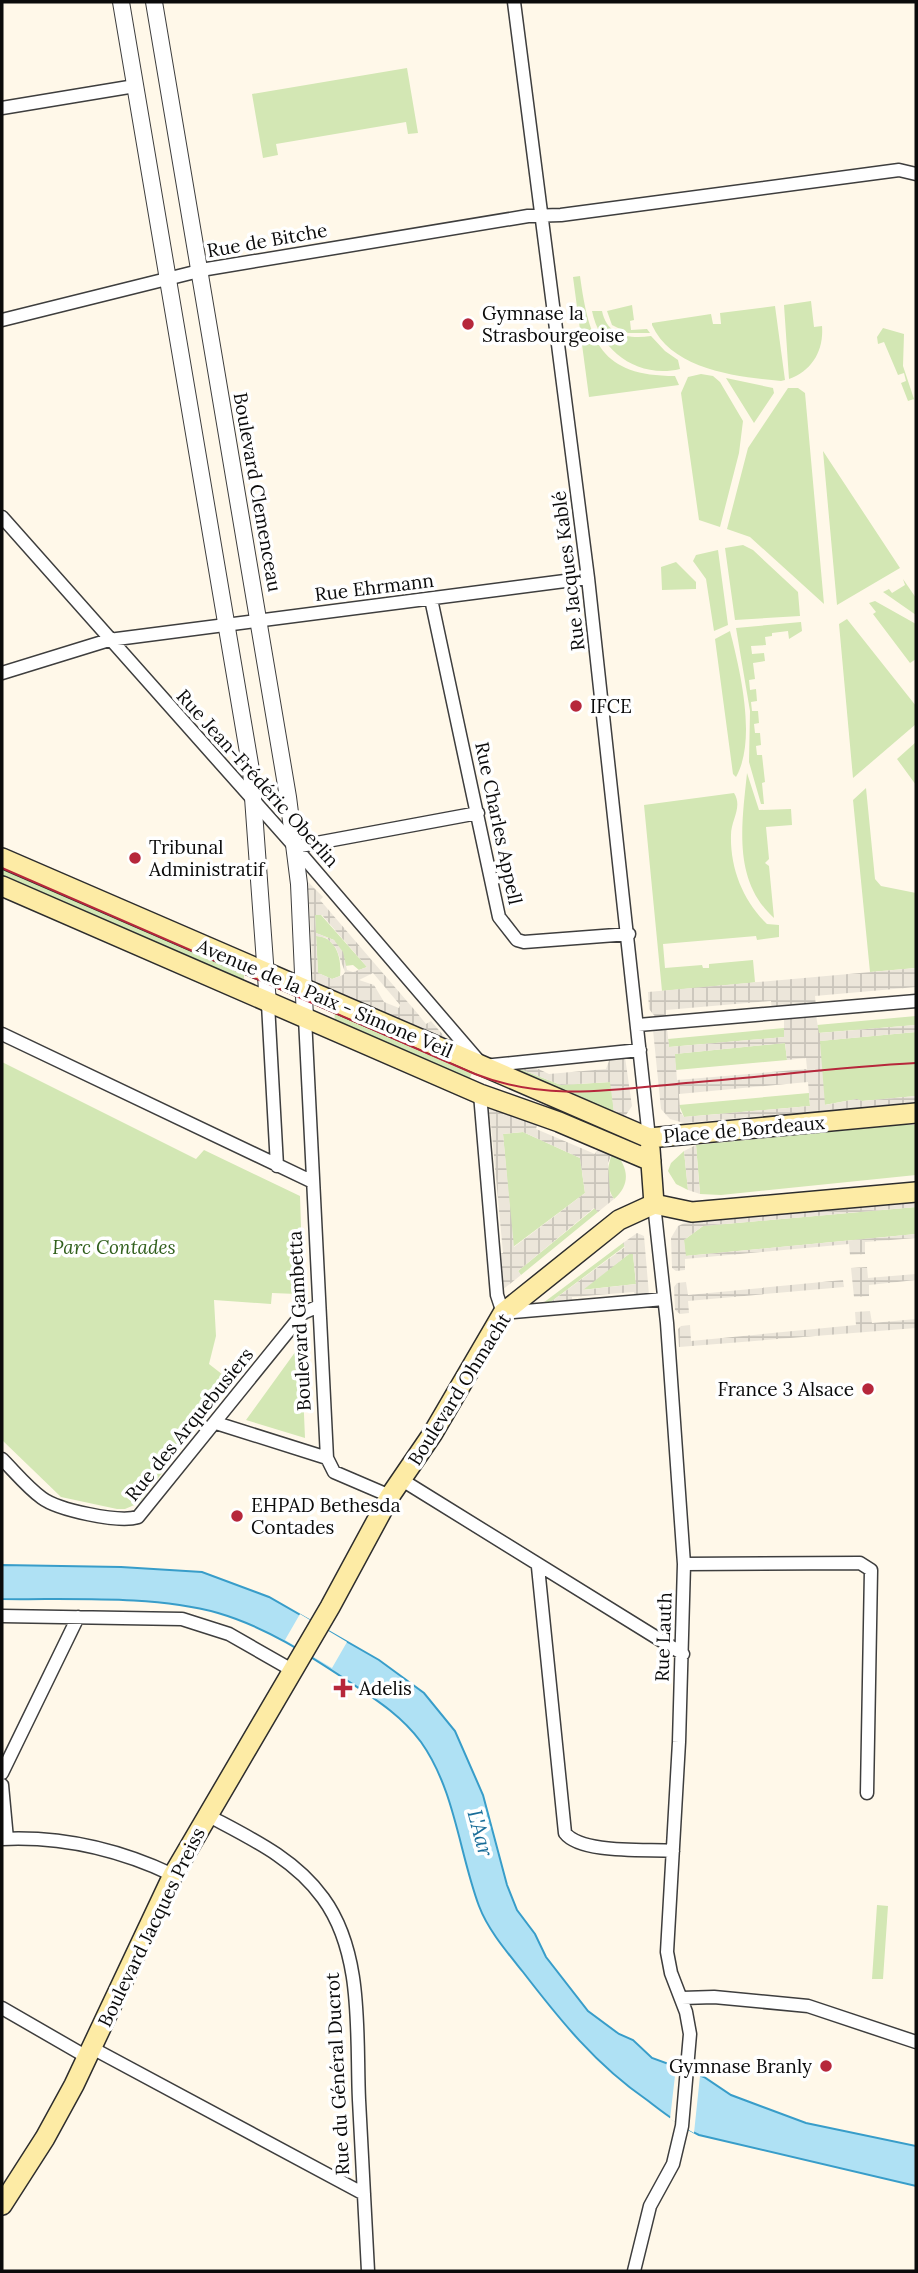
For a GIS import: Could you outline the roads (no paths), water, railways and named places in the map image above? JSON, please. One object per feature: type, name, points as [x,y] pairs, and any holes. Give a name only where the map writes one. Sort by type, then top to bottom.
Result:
[{"type":"main road","name":"Avenue de la Paix - Simone Veil","points":[[2,858],[304,991],[649,1138]]},
{"type":"main road","name":"Avenue de la Paix - Simone Veil","points":[[2,886],[480,1094],[571,1126],[651,1161]]},
{"type":"main road","name":"Place de Bordeaux","points":[[654,1204],[649,1138],[916,1113]]},
{"type":"main road","points":[[654,1204],[692,1212],[916,1192]]},
{"type":"main road","name":"Boulevard Ohmacht","points":[[304,1651],[396,1488],[503,1313],[619,1220],[654,1204]]},
{"type":"main road","name":"Boulevard Jacques Preiss","points":[[2,2205],[51,2128],[90,2053],[173,1875],[304,1651]]},
{"type":"street","points":[[121,2],[256,804],[277,1166]]},
{"type":"street","name":"Boulevard Clemenceau","points":[[154,2],[295,847],[304,991]]},
{"type":"street","name":"Rue Jacques Kablé","points":[[514,2],[588,578],[629,934],[649,1138]]},
{"type":"street","points":[[2,108],[135,86]]},
{"type":"street","name":"Rue de Bitche","points":[[2,320],[168,278],[542,215],[899,170],[916,174]]},
{"type":"street","name":"Rue Jean-Frédéric Oberlin","points":[[2,517],[295,847],[483,1066]]},
{"type":"street","name":"Rue Ehrmann","points":[[2,673],[109,640],[588,578]]},
{"type":"street","name":"Rue Charles Appell","points":[[431,599],[499,917],[517,940],[532,943],[629,934]]},
{"type":"street","points":[[295,847],[478,813]]},
{"type":"street","name":"Boulevard Gambetta","points":[[304,991],[327,1458]]},
{"type":"street","points":[[638,1026],[916,1002]]},
{"type":"street","points":[[2,1034],[313,1181]]},
{"type":"street","points":[[483,1066],[640,1050]]},
{"type":"street","points":[[480,1094],[497,1295],[503,1313],[664,1299]]},
{"type":"street","name":"Rue Lauth","points":[[634,2271],[650,2206],[673,2164],[682,2126],[690,2034],[667,1952],[683,1654],[684,1564],[654,1204]]},
{"type":"street","name":"Rue des Arquebusiers","points":[[2,1459],[41,1498],[57,1506],[131,1519],[149,1507],[303,1313],[319,1306]]},
{"type":"street","points":[[216,1423],[327,1458],[334,1472],[424,1494],[538,1567],[683,1654]]},
{"type":"street","points":[[684,1564],[860,1563],[871,1570],[867,1793]]},
{"type":"street","points":[[538,1567],[565,1833],[570,1839],[587,1846],[673,1851]]},
{"type":"street","points":[[2,1616],[149,1616],[197,1623],[229,1634],[292,1670]]},
{"type":"street","points":[[2,1773],[78,1617]]},
{"type":"street","points":[[2,1785],[5,1839],[48,1839],[96,1846],[133,1857],[173,1875]]},
{"type":"street","name":"Rue du Général Ducrot","points":[[207,1815],[276,1853],[297,1869],[324,1900],[342,1935],[354,1989],[368,2271]]},
{"type":"street","points":[[682,1998],[714,1997],[808,2006],[916,2042]]},
{"type":"street","points":[[2,2008],[364,2194]]},
{"type":"water","name":"L'Aar","points":[[2,1565],[121,1567],[202,1572],[269,1597],[379,1660],[424,1693],[455,1731],[483,1795],[507,1885],[517,1910],[535,1934],[546,1957],[588,2011],[619,2034],[633,2040],[652,2058],[704,2077],[731,2095],[806,2123],[916,2146],[916,2186],[699,2135],[672,2119],[611,2072],[565,2024],[493,1932],[479,1906],[442,1780],[421,1742],[405,1724],[368,1694],[286,1642],[218,1613],[193,1607],[139,1601],[2,1599]]},
{"type":"tram line","points":[[2,868],[501,1083],[553,1091],[605,1091],[916,1063]]},
{"type":"place","name":"Gymnase la Strasbourgeoise","points":[[468,324]]},
{"type":"place","name":"IFCE","points":[[576,706]]},
{"type":"place","name":"Tribunal Administratif","points":[[135,858]]},
{"type":"place","name":"France 3 Alsace","points":[[868,1389]]},
{"type":"place","name":"EHPAD Bethesda Contades","points":[[237,1516]]},
{"type":"place","name":"Adelis","points":[[343,1688]]},
{"type":"place","name":"Gymnase Branly","points":[[826,2066]]},
{"type":"park label","name":"Parc Contades","points":[[114,1247]]}]
